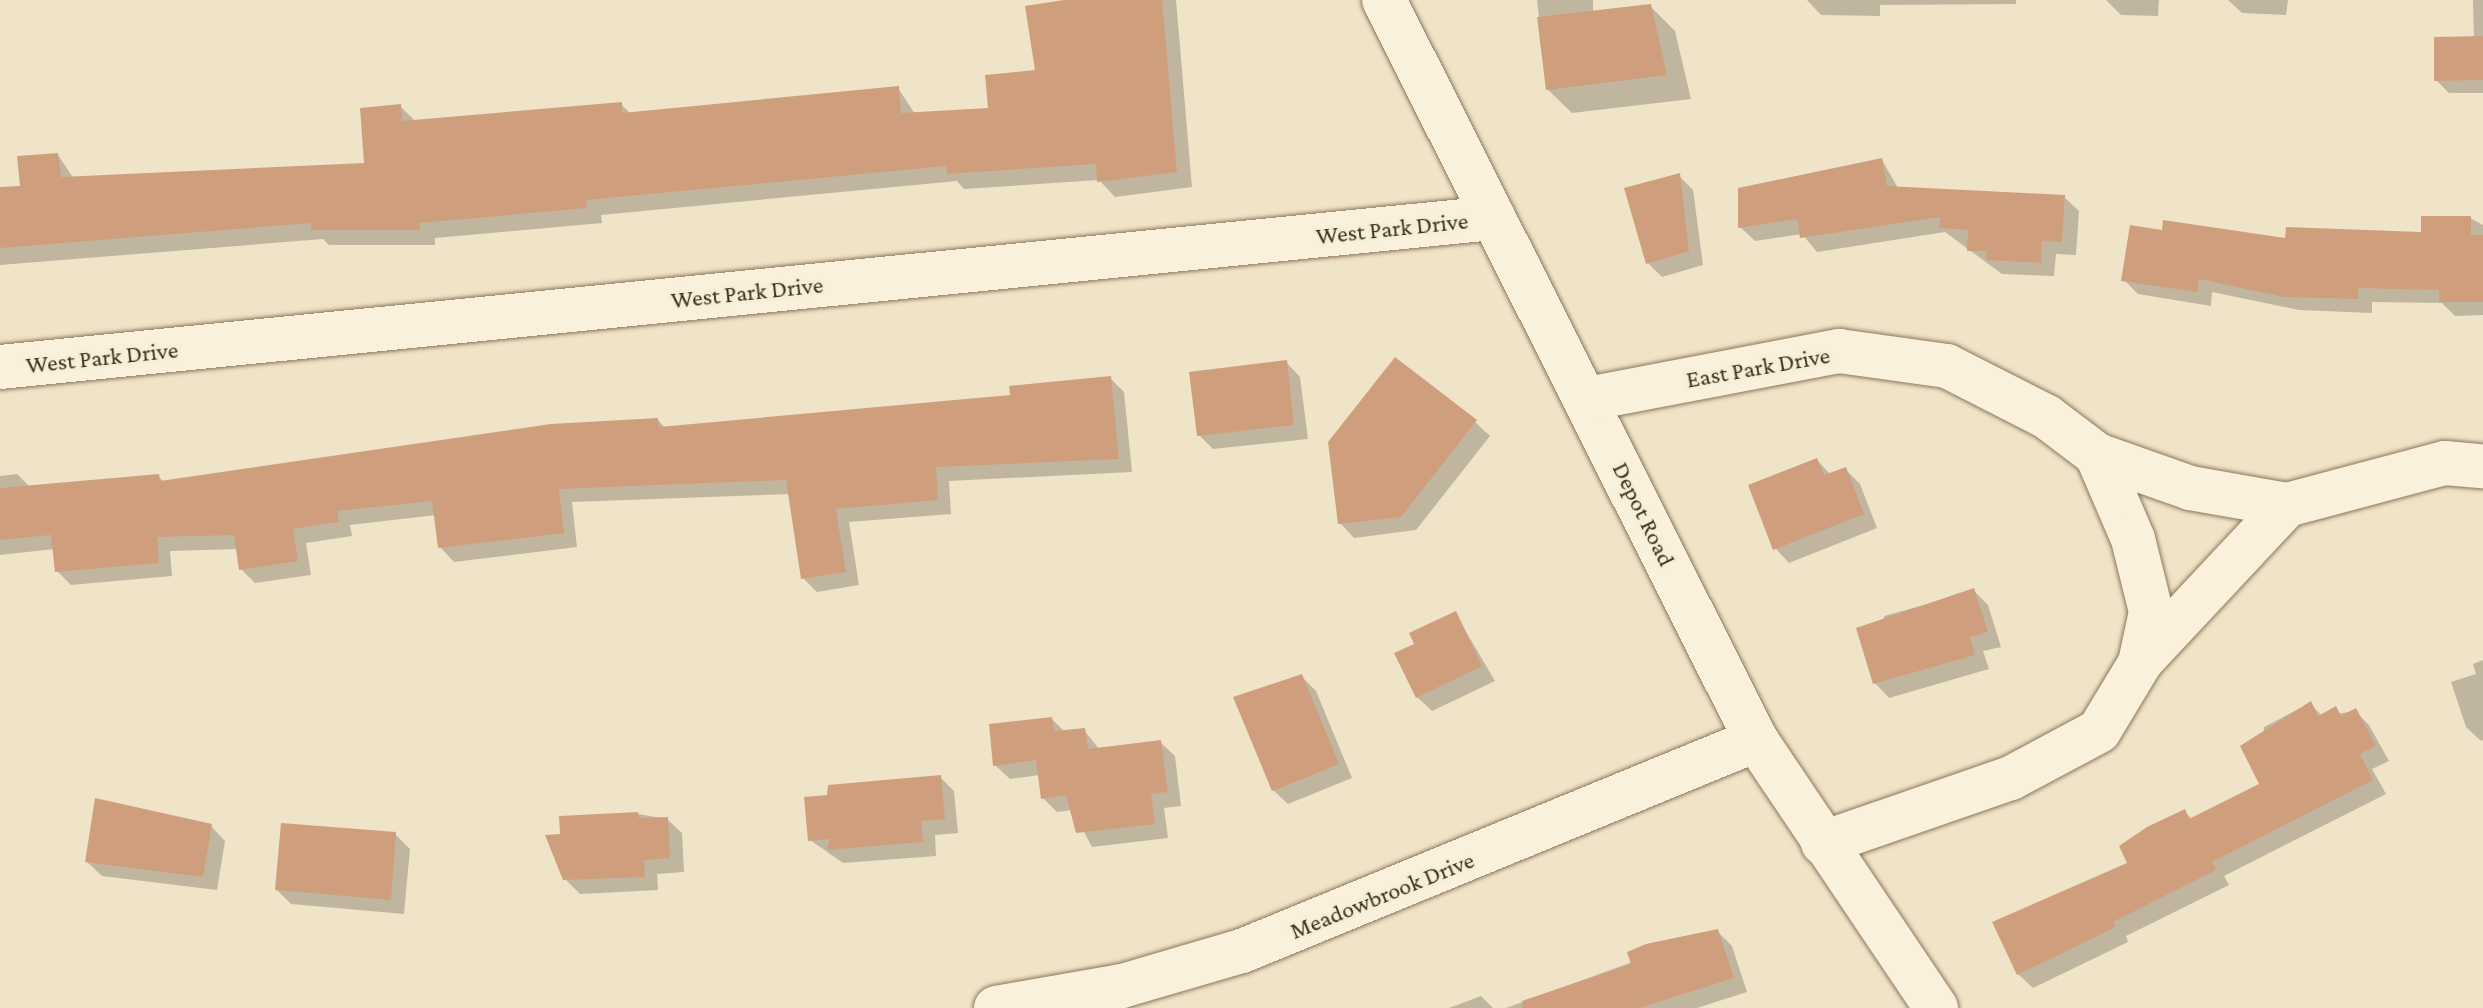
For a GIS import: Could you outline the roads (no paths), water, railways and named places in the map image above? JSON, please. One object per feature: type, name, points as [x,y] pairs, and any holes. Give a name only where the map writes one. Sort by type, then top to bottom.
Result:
[{"type":"street","name":"Depot Road","points":[[1384,0],[1756,740],[1936,1008]]},
{"type":"street","name":"West Park Drive","points":[[0,367],[1494,218]]},
{"type":"street","name":"East Park Drive","points":[[1587,399],[1839,351],[1947,366],[2047,417],[2097,455],[2190,488],[2287,505],[2445,463],[2483,466]]},
{"type":"street","name":"East Park Drive","points":[[2097,455],[2133,539],[2151,612],[2140,663]]},
{"type":"street","name":"East Park Drive","points":[[1823,843],[2011,778],[2099,731],[2140,663],[2287,505]]},
{"type":"street","name":"Meadowbrook Drive","points":[[996,1008],[1122,986],[1242,951],[1756,740]]}]
